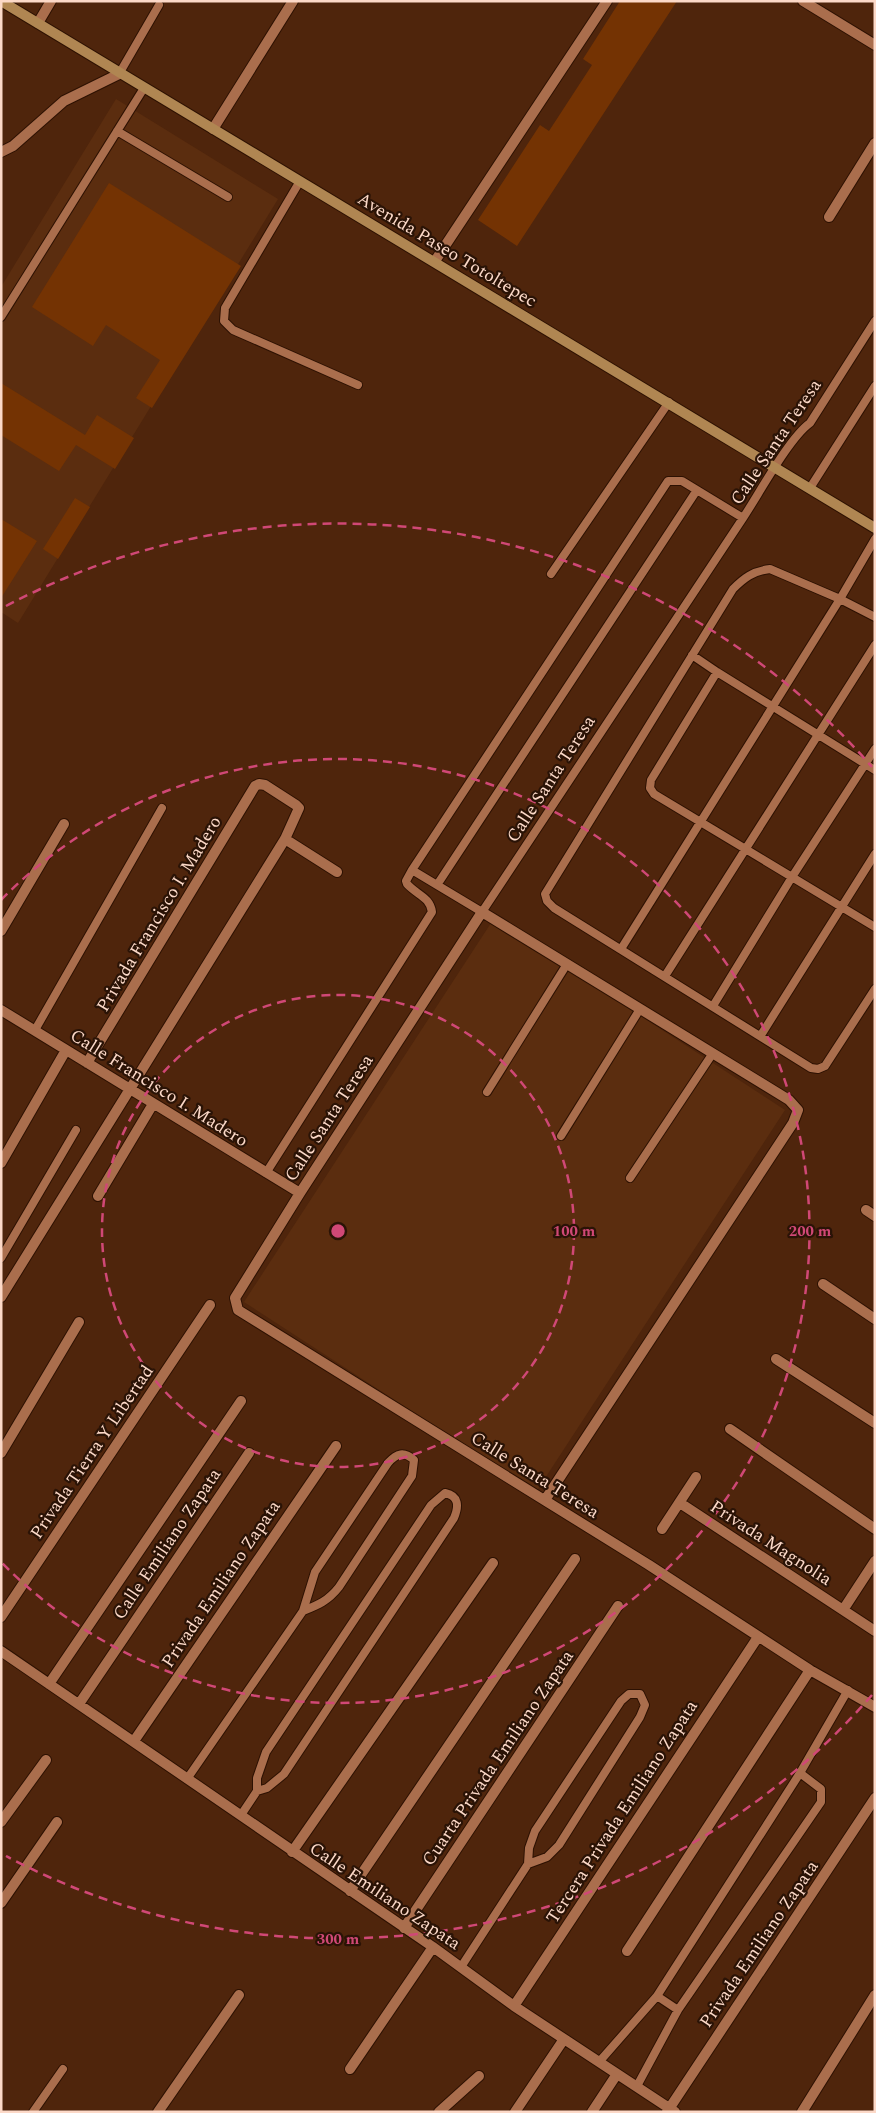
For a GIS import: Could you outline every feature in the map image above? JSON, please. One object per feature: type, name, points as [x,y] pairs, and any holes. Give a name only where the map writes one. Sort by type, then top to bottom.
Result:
[{"type":"main road","name":"Avenida Paseo Totoltepec","points":[[1,1],[119,74],[435,261],[875,528]]},
{"type":"street","points":[[38,23],[51,1]]},
{"type":"street","points":[[213,129],[293,1]]},
{"type":"street","points":[[435,261],[607,1]]},
{"type":"street","points":[[803,1],[875,44]]},
{"type":"street","points":[[1,152],[13,146],[68,98],[119,74]]},
{"type":"street","points":[[829,217],[875,144]]},
{"type":"street","name":"Privada Francisco I. Madero","points":[[87,1063],[255,786],[260,784],[299,808],[285,839]]},
{"type":"street","points":[[1,931],[64,824]]},
{"type":"street","points":[[1,1298],[285,839],[337,872]]},
{"type":"street","points":[[482,912],[789,1100],[798,1110],[793,1123],[545,1500]]},
{"type":"street","name":"Calle Santa Teresa","points":[[482,912],[300,1193],[235,1298],[238,1310],[649,1565],[810,1670],[875,1707]]},
{"type":"street","name":"Calle Francisco I. Madero","points":[[1,1010],[300,1193]]},
{"type":"street","points":[[1,1163],[66,1050]]},
{"type":"street","points":[[98,1196],[153,1104]]},
{"type":"street","points":[[823,1284],[875,1319]]},
{"type":"street","name":"Privada Tierra Y Libertad","points":[[1,1617],[210,1305]]},
{"type":"street","points":[[1,1453],[79,1322]]},
{"type":"street","points":[[776,1358],[875,1424]]},
{"type":"street","points":[[49,1684],[241,1401]]},
{"type":"street","points":[[730,1429],[875,1529]]},
{"type":"street","name":"Privada Emiliano Zapata","points":[[134,1741],[336,1446]]},
{"type":"street","name":"Calle Emiliano Zapata","points":[[78,1704],[249,1453]]},
{"type":"street","points":[[662,1529],[696,1477]]},
{"type":"street","name":"Privada Magnolia","points":[[680,1503],[875,1631]]},
{"type":"street","points":[[350,1891],[575,1559]]},
{"type":"street","points":[[843,1610],[875,1561]]},
{"type":"street","points":[[292,1852],[493,1563]]},
{"type":"street","name":"Cuarta Privada Emiliano Zapata","points":[[404,1928],[618,1606]]},
{"type":"street","name":"Tercera Privada Emiliano Zapata","points":[[514,2006],[758,1637]]},
{"type":"street","name":"Calle Emiliano Zapata","points":[[1,1651],[433,1947],[514,2006],[637,2086],[670,2111]]},
{"type":"street","points":[[627,1951],[810,1670]]},
{"type":"street","points":[[1,1822],[46,1760]]},
{"type":"street","name":"Privada Emiliano Zapata","points":[[670,2111],[875,1798]]},
{"type":"street","points":[[1,1903],[57,1822]]},
{"type":"street","points":[[350,2068],[433,1947]]},
{"type":"street","points":[[158,2112],[239,1995]]},
{"type":"street","points":[[802,2112],[875,1995]]},
{"type":"street","points":[[515,2112],[564,2039]]},
{"type":"street","points":[[592,2112],[617,2074]]},
{"type":"street","points":[[440,2112],[479,2076]]},
{"type":"lane","points":[[119,74],[159,5]]},
{"type":"lane","points":[[1,317],[144,88]]},
{"type":"lane","points":[[117,131],[228,197]]},
{"type":"lane","points":[[300,181],[224,308],[224,321],[233,330],[358,386]]},
{"type":"lane","name":"Calle Santa Teresa","points":[[482,912],[776,467],[801,430],[810,423],[875,321]]},
{"type":"lane","points":[[810,488],[875,386]]},
{"type":"lane","points":[[551,574],[669,402]]},
{"type":"lane","points":[[266,1173],[432,912],[431,904],[427,899],[407,884],[406,881],[412,870],[668,481],[682,481],[743,518]]},
{"type":"lane","points":[[438,885],[697,490]]},
{"type":"lane","points":[[621,949],[840,599],[875,539]]},
{"type":"lane","points":[[875,617],[840,599],[770,570],[758,571],[745,578],[732,590],[545,894],[546,900],[554,908],[811,1068],[818,1069],[825,1066],[875,989]]},
{"type":"lane","points":[[665,976],[875,645]]},
{"type":"lane","points":[[692,655],[875,770]]},
{"type":"lane","points":[[717,672],[651,780],[650,788],[654,794],[699,822],[875,926]]},
{"type":"lane","points":[[713,1006],[792,877],[875,749]]},
{"type":"lane","points":[[34,1030],[162,808]]},
{"type":"lane","points":[[760,1035],[875,854]]},
{"type":"lane","points":[[412,870],[482,912]]},
{"type":"lane","points":[[487,1092],[567,964]]},
{"type":"lane","points":[[561,1136],[640,1009]]},
{"type":"lane","points":[[630,1178],[713,1053]]},
{"type":"lane","points":[[1,1258],[76,1130]]},
{"type":"lane","points":[[187,1779],[303,1611],[314,1572],[388,1463],[394,1456],[401,1454],[409,1455],[414,1460],[412,1476],[339,1587],[330,1598],[321,1604],[303,1611]]},
{"type":"lane","points":[[241,1816],[257,1791],[257,1778],[266,1752],[432,1505],[445,1494],[452,1495],[457,1501],[458,1508],[443,1534],[284,1774],[267,1788],[257,1791]]},
{"type":"lane","points":[[599,2062],[657,1996],[800,1773],[848,1690]]},
{"type":"lane","points":[[461,1967],[528,1864],[529,1848],[535,1831],[621,1701],[629,1694],[640,1694],[645,1705],[640,1717],[559,1845],[547,1857],[528,1864]]},
{"type":"lane","points":[[637,2086],[678,2010],[821,1802],[821,1789],[800,1773]]},
{"type":"lane","points":[[657,1996],[678,2010]]},
{"type":"lane","points":[[34,2112],[63,2069]]},
{"type":"shaded area","points":[[116,99],[278,199],[18,623],[1,612],[1,287]]},
{"type":"shaded area","points":[[493,920],[785,1110],[536,1492],[244,1302]]},
{"type":"building","points":[[620,1],[677,1],[517,246],[478,220],[540,125],[549,131],[592,65],[583,59]]},
{"type":"building","points":[[109,183],[241,266],[152,408],[136,398],[160,360],[106,325],[93,346],[32,307]]},
{"type":"building","points":[[1,383],[85,435],[97,415],[134,438],[115,469],[76,445],[59,471],[1,435]]},
{"type":"building","points":[[75,498],[90,507],[58,559],[43,549]]},
{"type":"building","points":[[1,519],[37,541],[1,598]]}]
